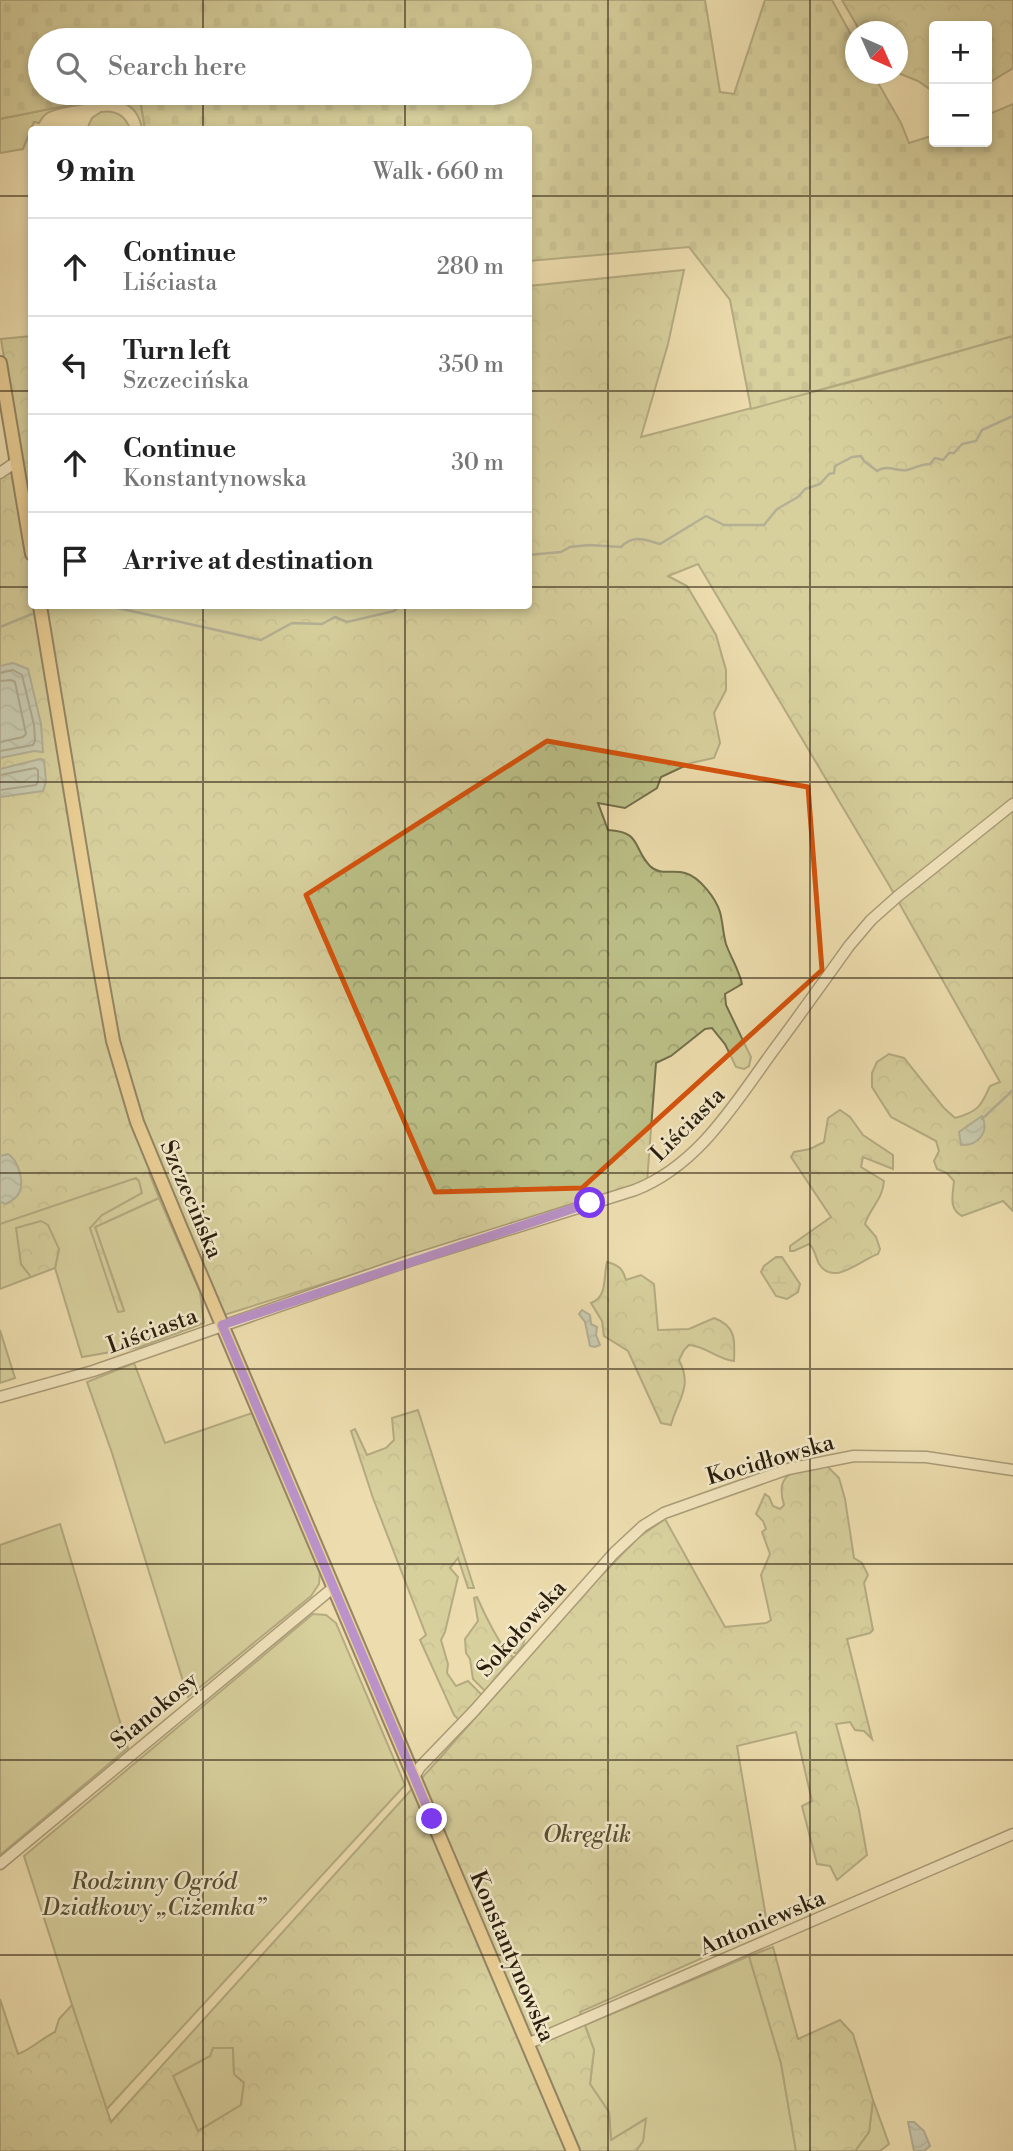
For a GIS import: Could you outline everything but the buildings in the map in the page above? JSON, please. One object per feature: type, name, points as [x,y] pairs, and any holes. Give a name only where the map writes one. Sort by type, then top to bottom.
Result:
[{"type":"main road","points":[[0,363],[28,531]]},
{"type":"main road","name":"Szczecińska","points":[[41,609],[105,1001],[122,1074],[143,1138],[414,1777]]},
{"type":"main road","name":"Konstantynowska","points":[[414,1777],[573,2151]]},
{"type":"street","points":[[0,473],[16,462]]},
{"type":"street","name":"Liściasta","points":[[0,1397],[93,1371],[409,1261],[635,1190],[660,1178],[720,1125],[864,927],[1013,804]]},
{"type":"street","name":"Kocidłowska","points":[[664,1513],[788,1469],[853,1456],[926,1457],[1013,1470]]},
{"type":"street","name":"Sokołowska","points":[[414,1777],[420,1767],[474,1711],[614,1553],[643,1527],[664,1513]]},
{"type":"street","name":"Sianokosy","points":[[0,1864],[334,1587]]},
{"type":"street","name":"Antoniewska","points":[[527,2044],[1013,1834]]},
{"type":"highlighted area","points":[[547,741],[808,787],[822,970],[582,1188],[435,1192],[306,895]]},
{"type":"green space","points":[[0,0],[705,0],[720,92],[734,94],[765,0],[832,0],[845,24],[845,84],[879,84],[909,143],[929,137],[929,147],[992,147],[992,113],[1013,104],[1013,336],[751,409],[730,300],[689,247],[532,261],[532,126],[144,126],[141,105],[532,105],[532,28],[28,28],[28,105],[69,105],[0,119]]},
{"type":"green space","points":[[842,0],[1013,0],[1013,68],[992,81],[992,21],[929,21],[929,89],[908,77],[908,21],[854,21]]},
{"type":"green space","points":[[79,105],[46,114],[39,123],[34,122],[32,126],[28,126],[28,137],[23,149],[0,153],[0,119]]},
{"type":"green space","points":[[127,105],[141,105],[144,126],[141,126],[134,110]]},
{"type":"green space","points":[[101,112],[111,112],[119,114],[128,126],[88,126],[92,118]]},
{"type":"green space","points":[[684,270],[668,344],[641,437],[1013,336],[1013,1211],[1003,1201],[962,1216],[958,1213],[952,1201],[954,1181],[947,1173],[937,1169],[934,1161],[939,1151],[936,1141],[891,1117],[872,1087],[872,1073],[877,1062],[889,1054],[904,1058],[955,1118],[977,1108],[990,1086],[1000,1082],[889,885],[698,564],[668,576],[687,586],[716,635],[726,670],[726,690],[714,713],[720,743],[714,758],[691,763],[661,777],[657,788],[625,808],[598,803],[608,830],[619,831],[631,837],[650,866],[662,872],[691,875],[707,889],[715,901],[720,912],[726,944],[742,984],[725,994],[726,1005],[751,1057],[749,1066],[744,1069],[736,1067],[725,1044],[712,1028],[705,1029],[671,1056],[656,1063],[647,1182],[224,1315],[160,1170],[149,1173],[159,1198],[95,1227],[124,1311],[118,1312],[90,1228],[102,1215],[142,1193],[136,1178],[0,1224],[0,477],[21,462],[1,339],[28,336],[28,609],[532,609],[532,286]]},
{"type":"green space","points":[[0,1096],[139,1181],[142,1193],[90,1228],[124,1310],[95,1227],[159,1198],[200,1292],[204,1323],[140,1347],[82,1357],[55,1268],[59,1249],[21,1264],[31,1277],[0,1289]]},
{"type":"green space","points":[[840,1110],[850,1117],[863,1135],[893,1155],[893,1169],[863,1157],[861,1167],[884,1181],[881,1193],[865,1224],[876,1237],[880,1249],[878,1254],[847,1270],[832,1273],[819,1264],[809,1244],[790,1251],[790,1246],[831,1217],[791,1157],[794,1152],[810,1149],[824,1142],[828,1118]]},
{"type":"green space","points":[[41,1221],[48,1225],[59,1249],[55,1268],[31,1277],[21,1264],[16,1228]]},
{"type":"green space","points":[[776,1257],[782,1257],[800,1284],[798,1292],[787,1299],[776,1296],[761,1272],[764,1266]]},
{"type":"green space","points":[[607,1262],[620,1268],[626,1280],[641,1275],[654,1284],[658,1330],[689,1329],[714,1318],[727,1325],[733,1335],[734,1361],[695,1346],[689,1345],[684,1350],[679,1360],[685,1378],[683,1393],[671,1425],[661,1423],[628,1351],[604,1336],[602,1321],[591,1303],[600,1296],[604,1286]]},
{"type":"green space","points":[[0,1330],[15,1378],[0,1383]]},
{"type":"green space","points":[[134,1363],[165,1443],[252,1413],[320,1571],[319,1584],[311,1596],[188,1697],[112,1453],[87,1382]]},
{"type":"green space","points":[[418,1410],[474,1588],[468,1588],[458,1558],[450,1568],[458,1577],[441,1640],[448,1664],[447,1673],[456,1686],[468,1681],[482,1695],[459,1720],[454,1715],[420,1640],[426,1635],[373,1498],[351,1431],[355,1429],[367,1455],[386,1448],[394,1440],[392,1418]]},
{"type":"green space","name":"Okręglik","points":[[827,1466],[839,1478],[854,1558],[862,1563],[868,1575],[864,1583],[873,1630],[847,1639],[872,1739],[864,1731],[855,1730],[850,1722],[836,1724],[859,1810],[867,1855],[837,1880],[830,1866],[817,1864],[802,1806],[812,1801],[796,1732],[737,1746],[768,1929],[580,2012],[594,2050],[590,2084],[609,2112],[611,2140],[646,2119],[643,2141],[636,2151],[0,2151],[0,1999],[18,2054],[55,2032],[59,2019],[72,2005],[111,2122],[595,1582],[639,1537],[665,1519],[725,1627],[766,1623],[771,1620],[761,1575],[770,1554],[762,1532],[766,1529],[756,1514],[765,1494],[773,1506],[780,1509],[784,1505],[782,1484],[791,1473]],"holes":[[[213,2048],[233,2048],[234,2074],[244,2083],[241,2105],[198,2131],[173,2076],[210,2056]]]},
{"type":"green space","points":[[60,1524],[128,1748],[0,1855],[0,1545]]},
{"type":"green space","points":[[477,1597],[498,1639],[513,1657],[485,1691],[473,1679],[470,1659],[466,1653],[465,1639],[478,1621],[474,1598]]},
{"type":"green space","name":"Rodzinny Ogród Działkowy „Ciżemka”","points":[[313,1614],[326,1615],[336,1623],[405,1785],[106,2110],[24,1856]]},
{"type":"green space","points":[[518,1629],[526,1634],[523,1645],[514,1653],[510,1642]]},
{"type":"green space","points":[[773,1947],[798,2039],[840,2020],[853,2034],[873,2100],[869,2132],[855,2151],[796,2151],[781,2063],[749,1956]]},
{"type":"green space","points":[[749,1956],[781,2063],[796,2151],[636,2151],[643,2141],[645,2119],[611,2140],[609,2112],[590,2084],[594,2050],[585,2025]]},
{"type":"green space","points":[[213,2048],[233,2048],[234,2073],[244,2083],[241,2105],[198,2131],[173,2076],[210,2056]]},
{"type":"green space","points":[[873,2100],[889,2144],[880,2151],[855,2151],[869,2132]]},
{"type":"water","points":[[13,663],[28,669],[41,724],[43,752],[34,751],[0,758],[0,666]]},
{"type":"water","points":[[44,760],[46,782],[43,791],[0,797],[0,769]]},
{"type":"water","points":[[982,1116],[984,1127],[981,1137],[973,1143],[961,1145],[959,1132]]},
{"type":"water","points":[[8,1154],[17,1166],[21,1188],[18,1195],[6,1204],[0,1202],[0,1156]]},
{"type":"water","points":[[582,1310],[590,1315],[591,1324],[597,1327],[596,1335],[600,1345],[590,1346],[585,1322],[579,1314]]},
{"type":"water","points":[[908,2122],[914,2122],[924,2131],[930,2146],[924,2151],[914,2151]]},
{"type":"waterway","points":[[532,555],[561,552],[570,547],[589,545],[621,547],[635,539],[660,544],[706,516],[724,525],[764,525],[777,509],[798,497],[805,489],[820,484],[829,474],[834,473],[835,466],[852,457],[861,456],[877,471],[885,468],[903,470],[930,464],[935,458],[943,460],[962,444],[976,441],[982,430],[1013,416]]},
{"type":"waterway","points":[[122,609],[261,640],[292,623],[322,624],[335,617],[347,622],[396,609]]},
{"type":"waterway","points":[[0,627],[32,614]]},
{"type":"waterway","points":[[982,1119],[1013,1090]]},
{"type":"route","points":[[432,1819],[222,1325],[590,1203]]}]
